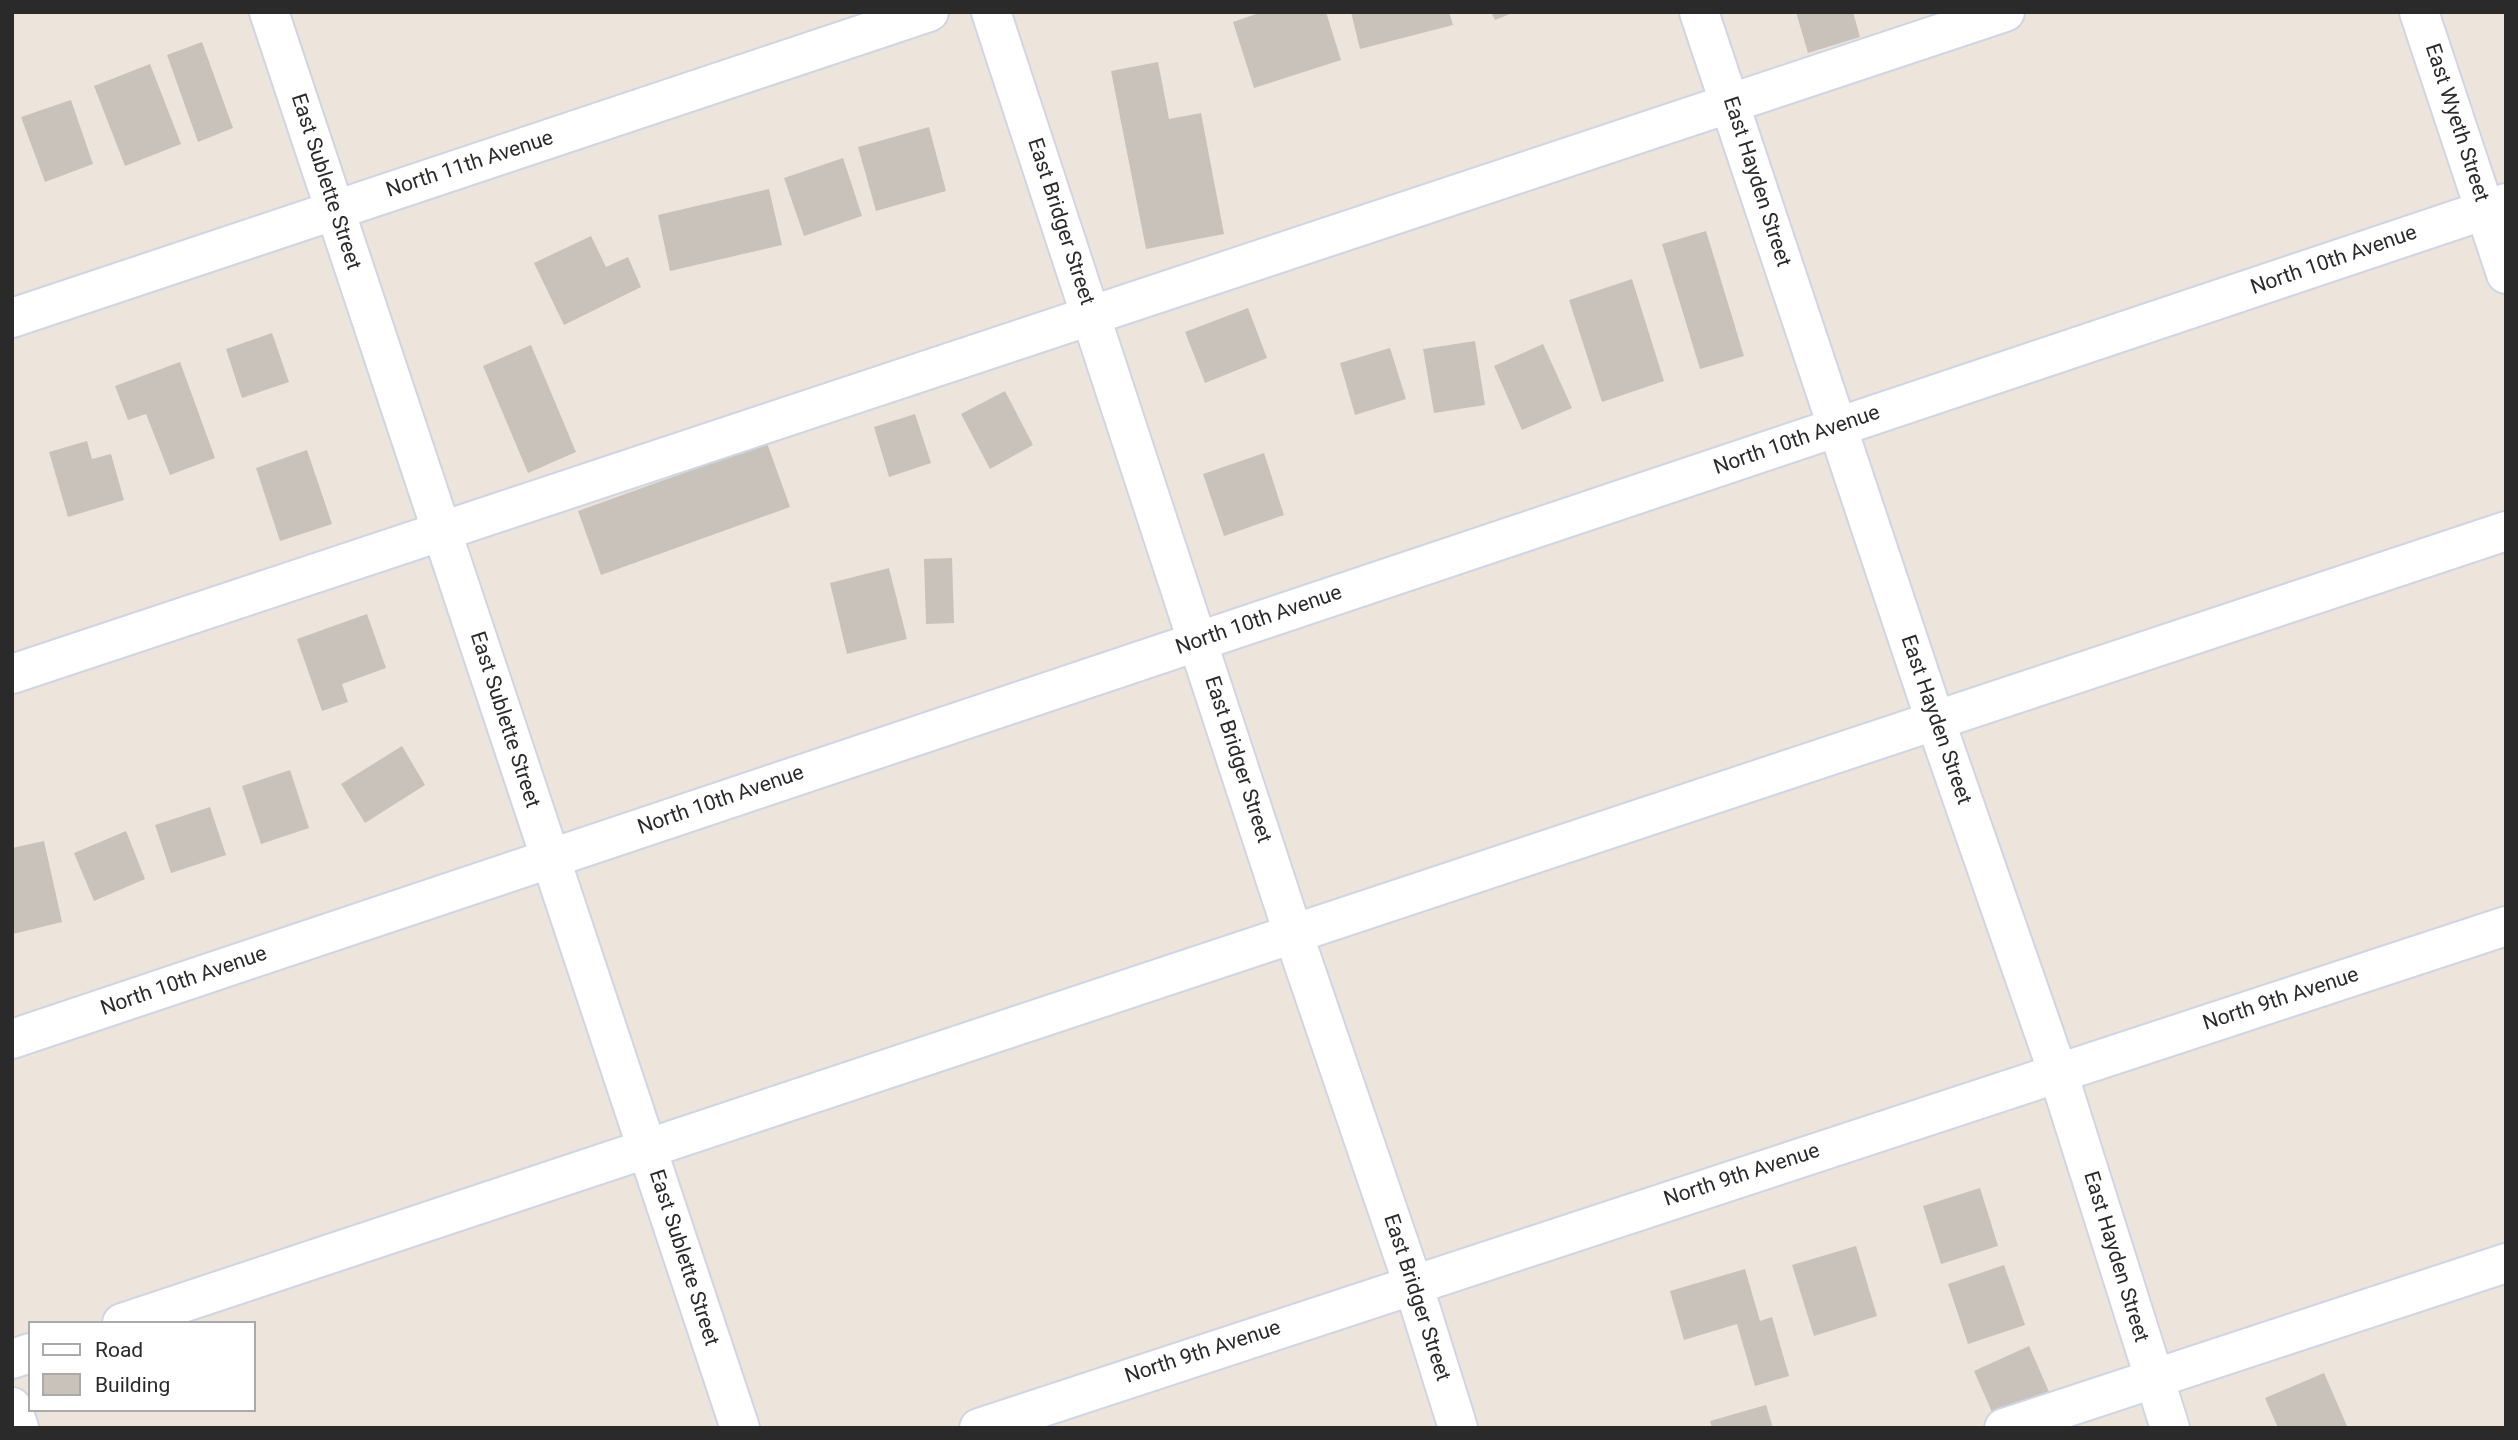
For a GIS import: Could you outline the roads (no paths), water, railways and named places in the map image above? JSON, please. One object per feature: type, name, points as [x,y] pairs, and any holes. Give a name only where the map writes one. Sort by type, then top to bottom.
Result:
[{"type":"street","name":"East Sublette Street","points":[[269,12],[740,1428]]},
{"type":"street","name":"North 11th Avenue","points":[[12,318],[929,12]]},
{"type":"street","name":"East Bridger Street","points":[[991,12],[1293,933],[1413,1284],[1458,1428]]},
{"type":"street","name":"East Hayden Street","points":[[1699,12],[1935,720],[2058,1073],[2170,1428]]},
{"type":"street","points":[[12,674],[2005,12]]},
{"type":"street","name":"East Wyeth Street","points":[[2419,12],[2495,206],[2506,274]]},
{"type":"street","name":"North 10th Avenue","points":[[12,1040],[2495,206]]},
{"type":"street","points":[[127,1321],[2506,531]]},
{"type":"street","name":"North 9th Avenue","points":[[979,1428],[2506,926]]},
{"type":"street","points":[[2004,1428],[2506,1263]]},
{"type":"street","points":[[12,1407],[19,1428]]}]
